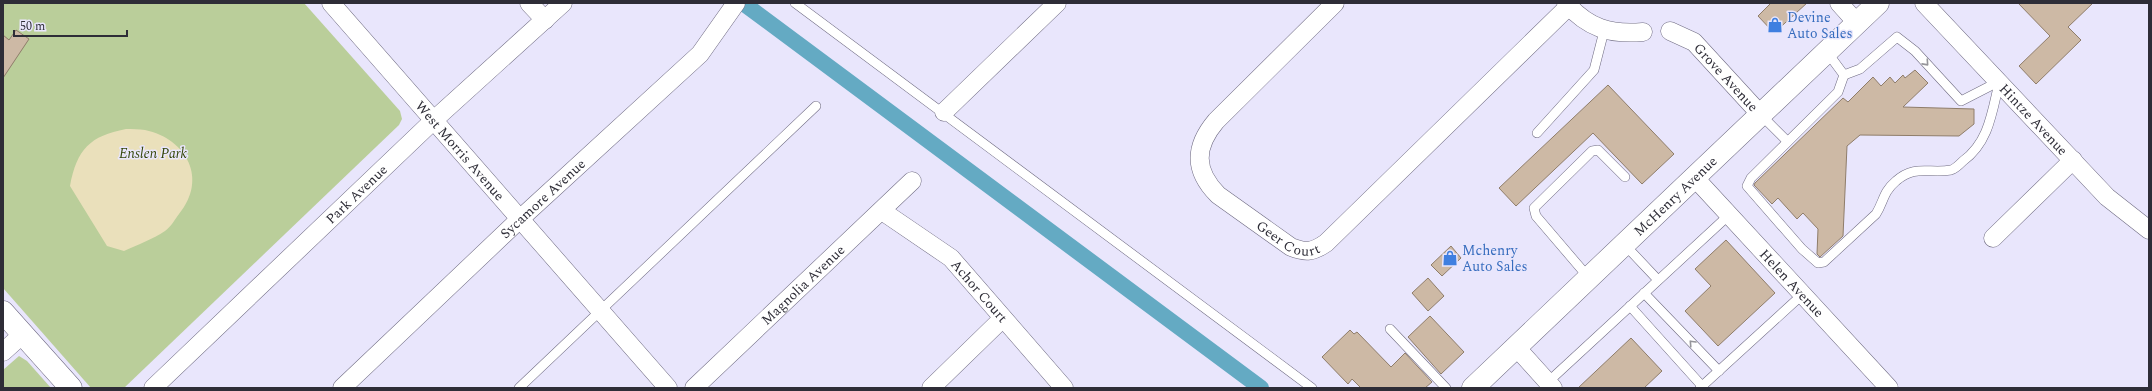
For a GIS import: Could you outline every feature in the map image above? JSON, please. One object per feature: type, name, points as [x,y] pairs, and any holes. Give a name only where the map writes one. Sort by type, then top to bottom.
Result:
[{"type":"main road","name":"McHenry Avenue","points":[[1473,388],[1878,3]]},
{"type":"main road","points":[[3,312],[71,388]]},
{"type":"street","name":"West Morris Avenue","points":[[331,3],[668,388]]},
{"type":"street","points":[[529,3],[544,20]]},
{"type":"street","name":"Park Avenue","points":[[153,388],[435,120],[563,3]]},
{"type":"street","points":[[944,112],[1057,3]]},
{"type":"street","name":"Geer Court","points":[[1336,3],[1216,121],[1203,138],[1200,151],[1203,175],[1208,185],[1218,195],[1291,248],[1303,252],[1316,250],[1326,244],[1568,5]]},
{"type":"street","points":[[1840,3],[1857,23]]},
{"type":"street","name":"Hintze Avenue","points":[[1924,3],[2107,197],[2149,230]]},
{"type":"street","points":[[1568,5],[1597,28],[1604,31],[1615,33],[1643,32]]},
{"type":"street","name":"Sycamore Avenue","points":[[342,388],[520,218],[700,54],[733,7]]},
{"type":"street","name":"Grove Avenue","points":[[1670,31],[1694,42],[1761,115]]},
{"type":"street","points":[[1993,238],[2073,160]]},
{"type":"street","name":"Helen Avenue","points":[[1695,178],[1889,388]]},
{"type":"street","name":"Magnolia Avenue","points":[[694,388],[912,181]]},
{"type":"street","name":"Achor Court","points":[[882,211],[951,258],[1002,319],[1064,388]]},
{"type":"street","points":[[931,388],[1002,319]]},
{"type":"street","points":[[3,352],[23,334]]},
{"type":"street","points":[[1516,347],[1551,385]]},
{"type":"lane","points":[[795,3],[944,112],[1312,388]]},
{"type":"lane","points":[[1537,133],[1594,70],[1604,31]]},
{"type":"lane","points":[[1844,75],[1860,69],[1897,37],[1915,51],[1961,101],[1999,82]]},
{"type":"lane","points":[[1827,52],[1844,75]]},
{"type":"lane","points":[[1844,75],[1838,92],[1751,178],[1747,186],[1802,249],[1818,263],[1824,262],[1876,214],[1881,205],[1884,192],[1897,180],[1912,170],[1952,170],[1973,154],[1988,131],[1999,82]]},
{"type":"lane","points":[[519,388],[816,106]]},
{"type":"lane","points":[[1761,115],[1787,141]]},
{"type":"lane","points":[[1589,278],[1536,216],[1534,208],[1592,151],[1598,150],[1625,177]]},
{"type":"lane","points":[[1551,385],[1630,306],[1729,215]]},
{"type":"lane","points":[[1625,245],[1658,280]]},
{"type":"lane","points":[[1644,293],[1719,371]]},
{"type":"lane","points":[[1630,306],[1701,387],[1803,294]]},
{"type":"lane","points":[[1390,329],[1446,388]]},
{"type":"green space","name":"Enslen Park","points":[[3,3],[304,3],[400,111],[402,119],[399,125],[124,388],[91,388],[3,288]]},
{"type":"green space","points":[[19,356],[27,361],[51,388],[3,388],[3,370]]},
{"type":"sand","points":[[126,129],[145,130],[160,135],[172,142],[182,151],[189,162],[192,174],[192,187],[188,201],[165,231],[124,251],[107,246],[70,186],[77,162],[87,146],[94,140],[103,136]]},
{"type":"building","name":"Devine Auto Sales","points":[[1771,3],[1807,3],[1774,33],[1758,16]]},
{"type":"building","points":[[2018,3],[2093,3],[2068,27],[2081,40],[2036,84],[2019,66],[2050,36]]},
{"type":"building","points":[[16,30],[29,39],[3,78],[3,35],[9,40]]},
{"type":"building","points":[[1915,70],[1928,83],[1903,107],[1974,109],[1974,124],[1959,136],[1860,135],[1847,146],[1843,236],[1820,257],[1817,254],[1818,229],[1803,213],[1797,219],[1778,198],[1772,204],[1754,185],[1755,183],[1843,98],[1848,102],[1873,77],[1881,86],[1890,77],[1895,83],[1903,75],[1905,78]]},
{"type":"building","points":[[1608,85],[1674,154],[1642,184],[1593,133],[1516,206],[1499,188]]},
{"type":"building","points":[[1726,240],[1775,293],[1718,346],[1685,311],[1711,286],[1695,269]]},
{"type":"building","name":"Mchenry Auto Sales","points":[[1451,246],[1461,258],[1442,276],[1431,265]]},
{"type":"building","points":[[1428,278],[1444,296],[1428,311],[1412,293]]},
{"type":"building","points":[[1430,316],[1464,352],[1441,374],[1408,337]]},
{"type":"building","points":[[1350,330],[1354,334],[1357,332],[1391,367],[1405,353],[1432,382],[1425,388],[1361,388],[1352,379],[1348,384],[1322,357]]},
{"type":"building","points":[[1631,338],[1662,371],[1644,388],[1578,388]]},
{"type":"waterway","points":[[743,3],[1261,388]]},
{"type":"place","name":"Devine Auto Sales","points":[[1775,25]]},
{"type":"place","name":"Mchenry Auto Sales","points":[[1450,258]]}]
